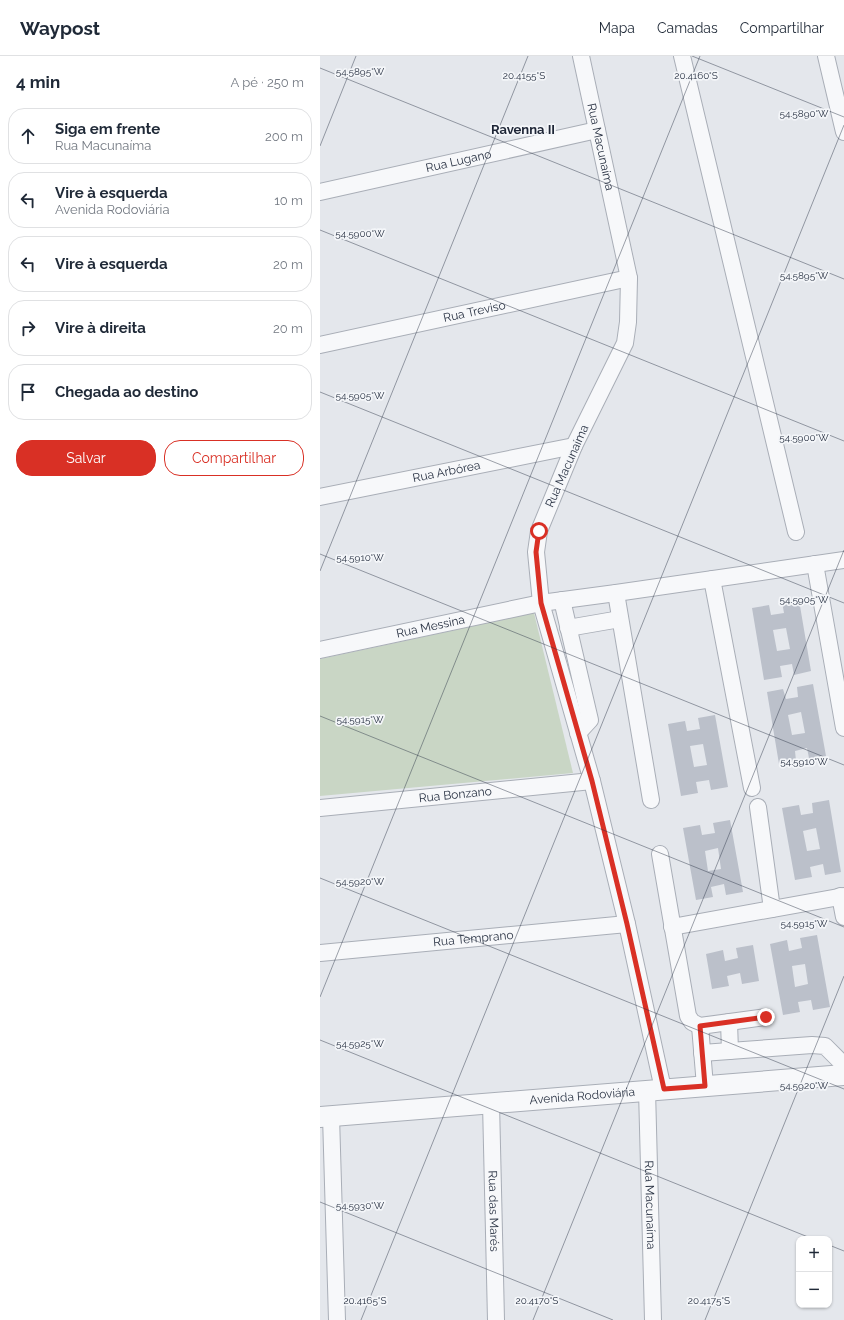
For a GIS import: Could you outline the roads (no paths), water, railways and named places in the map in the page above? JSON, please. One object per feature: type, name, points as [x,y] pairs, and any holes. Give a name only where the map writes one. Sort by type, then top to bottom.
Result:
[{"type":"street","name":"Rua Macunaíma","points":[[581,56],[629,278],[628,322],[625,343],[574,446],[539,531],[536,552],[541,603],[592,781],[627,924],[656,1090],[653,1320]]},
{"type":"street","points":[[682,56],[796,532]]},
{"type":"street","points":[[826,56],[844,132]]},
{"type":"street","name":"Rua Lugano","points":[[320,192],[597,130]]},
{"type":"street","name":"Rua Treviso","points":[[320,345],[629,278]]},
{"type":"street","name":"Rua Arbórea","points":[[320,497],[574,446]]},
{"type":"street","name":"Rua Messina","points":[[320,650],[541,603],[616,594],[844,560]]},
{"type":"street","points":[[815,564],[844,728]]},
{"type":"street","points":[[712,579],[752,788]]},
{"type":"street","points":[[616,594],[650,800]]},
{"type":"street","points":[[562,600],[590,720],[578,733]]},
{"type":"street","points":[[568,628],[620,619]]},
{"type":"street","name":"Rua Bonzano","points":[[320,808],[592,781]]},
{"type":"street","points":[[758,807],[772,909]]},
{"type":"street","points":[[660,854],[688,1016],[692,1022],[700,1026],[766,1017]]},
{"type":"street","points":[[672,927],[842,896],[844,917]]},
{"type":"street","name":"Rua Temprano","points":[[320,952],[627,924]]},
{"type":"street","points":[[729,1022],[730,1051]]},
{"type":"street","points":[[700,1026],[705,1086]]},
{"type":"street","points":[[702,1053],[812,1045],[825,1046],[844,1065]]},
{"type":"street","name":"Avenida Rodoviária","points":[[326,1116],[844,1074]]},
{"type":"street","name":"Rua das Marés","points":[[491,1103],[496,1320]]},
{"type":"street","points":[[326,1116],[337,1320]]},
{"type":"district","name":"Ravenna II","points":[[523,129]]}]
